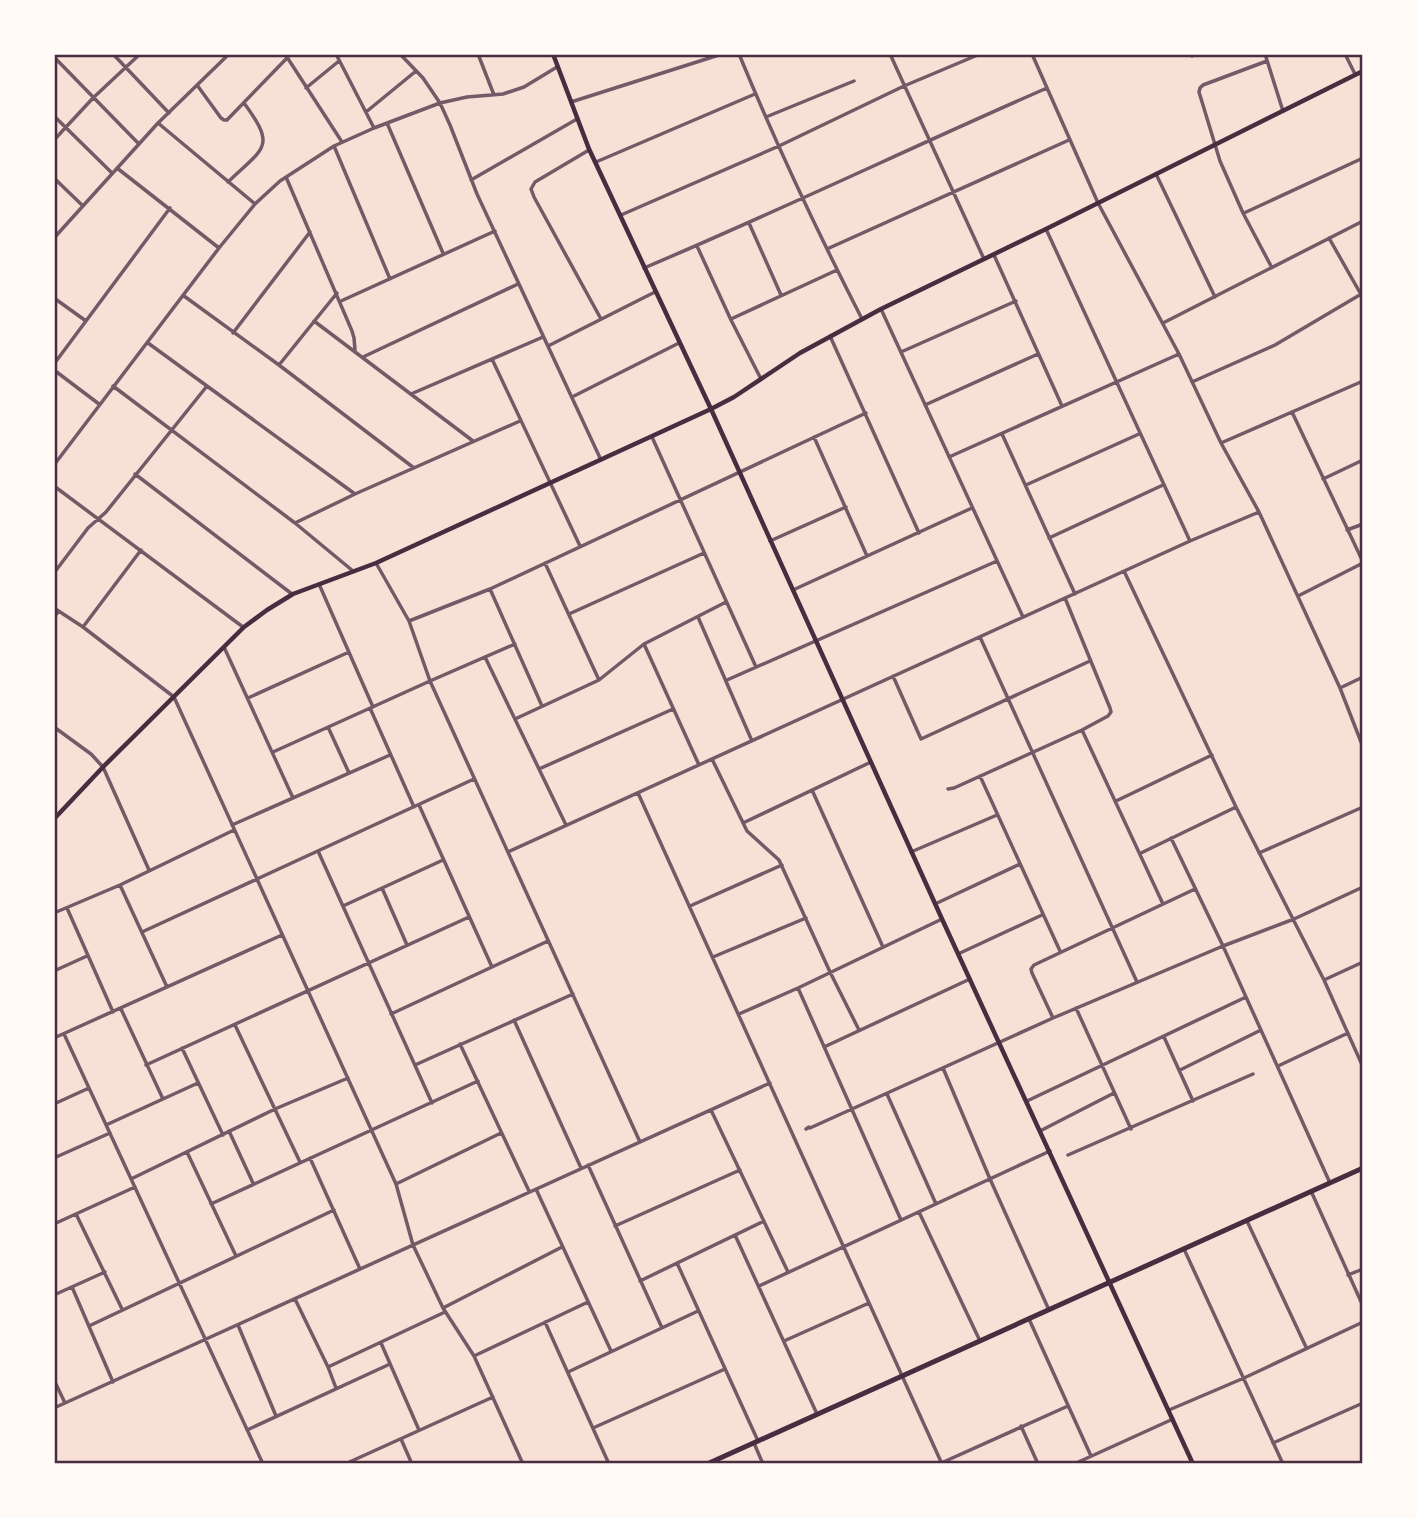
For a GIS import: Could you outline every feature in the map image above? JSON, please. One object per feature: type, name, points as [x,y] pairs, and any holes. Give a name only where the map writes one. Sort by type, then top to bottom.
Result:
[{"type":"highway","points":[[707,1464],[1363,1168]]},
{"type":"main road","points":[[552,54],[589,149],[711,409],[815,642],[1193,1464]]},
{"type":"main road","points":[[54,818],[224,646],[267,610],[293,594],[376,563],[711,409],[830,336],[881,309],[1363,71]]},
{"type":"street","points":[[113,54],[169,113]]},
{"type":"street","points":[[54,140],[93,98],[140,54]]},
{"type":"street","points":[[54,238],[138,144],[229,54]]},
{"type":"street","points":[[336,54],[374,128]]},
{"type":"street","points":[[400,54],[423,78],[440,103],[471,180],[601,460]]},
{"type":"street","points":[[478,54],[494,95]]},
{"type":"street","points":[[739,54],[779,146],[862,319]]},
{"type":"street","points":[[890,54],[984,259]]},
{"type":"street","points":[[620,215],[980,54]]},
{"type":"street","points":[[1032,54],[1098,203],[1163,323],[1259,512],[1340,688],[1363,747]]},
{"type":"street","points":[[1265,54],[1283,111]]},
{"type":"street","points":[[1345,54],[1355,75]]},
{"type":"street","points":[[571,103],[720,55]]},
{"type":"street","points":[[55,56],[138,144]]},
{"type":"street","points":[[197,85],[224,120],[227,120],[286,56],[342,142]]},
{"type":"street","points":[[306,88],[339,61]]},
{"type":"street","points":[[1267,61],[1203,85],[1199,92],[1214,145],[1243,213],[1271,267]]},
{"type":"street","points":[[54,465],[219,248],[255,204],[286,177],[334,146],[374,128],[440,103],[467,97],[503,94],[524,87],[557,67]]},
{"type":"street","points":[[366,112],[416,71]]},
{"type":"street","points":[[766,117],[854,81]]},
{"type":"street","points":[[644,268],[1047,88]]},
{"type":"street","points":[[596,162],[755,94]]},
{"type":"street","points":[[228,182],[258,153],[264,141],[262,130],[244,102]]},
{"type":"street","points":[[54,116],[112,173]]},
{"type":"street","points":[[471,180],[577,119]]},
{"type":"street","points":[[158,123],[255,204]]},
{"type":"street","points":[[387,123],[443,254]]},
{"type":"street","points":[[827,249],[1069,140]]},
{"type":"street","points":[[334,146],[390,279]]},
{"type":"street","points":[[589,149],[535,182],[531,189],[601,319]]},
{"type":"street","points":[[1243,213],[1363,158]]},
{"type":"street","points":[[117,168],[219,248]]},
{"type":"street","points":[[1156,174],[1215,297]]},
{"type":"street","points":[[286,177],[341,302],[354,338],[355,350]]},
{"type":"street","points":[[54,178],[83,206]]},
{"type":"street","points":[[54,364],[170,208]]},
{"type":"street","points":[[1163,323],[1363,221]]},
{"type":"street","points":[[749,223],[782,295]]},
{"type":"street","points":[[1046,229],[1190,541]]},
{"type":"street","points":[[341,302],[495,231]]},
{"type":"street","points":[[233,333],[310,232]]},
{"type":"street","points":[[1192,382],[1275,345],[1362,295],[1329,238]]},
{"type":"street","points":[[697,246],[761,379]]},
{"type":"street","points":[[993,254],[1062,406]]},
{"type":"street","points":[[731,320],[837,270]]},
{"type":"street","points":[[363,357],[518,284]]},
{"type":"street","points":[[547,347],[655,292]]},
{"type":"street","points":[[279,365],[337,293]]},
{"type":"street","points":[[184,296],[414,468]]},
{"type":"street","points":[[54,298],[86,321]]},
{"type":"street","points":[[901,352],[1016,302]]},
{"type":"street","points":[[881,309],[1023,617]]},
{"type":"street","points":[[314,321],[473,442]]},
{"type":"street","points":[[830,336],[919,533]]},
{"type":"street","points":[[411,394],[543,337]]},
{"type":"street","points":[[148,343],[355,494]]},
{"type":"street","points":[[572,397],[679,343]]},
{"type":"street","points":[[926,405],[1038,354]]},
{"type":"street","points":[[950,457],[1179,354]]},
{"type":"street","points":[[492,359],[580,546]]},
{"type":"street","points":[[54,370],[99,404]]},
{"type":"street","points":[[1222,443],[1363,381]]},
{"type":"street","points":[[113,386],[353,570]]},
{"type":"street","points":[[54,573],[88,528],[106,512],[207,386]]},
{"type":"street","points":[[1292,412],[1363,563],[1298,596]]},
{"type":"street","points":[[409,621],[489,589],[866,413]]},
{"type":"street","points":[[295,523],[520,421]]},
{"type":"street","points":[[1002,434],[1075,594]]},
{"type":"street","points":[[1026,485],[1139,434]]},
{"type":"street","points":[[814,436],[867,556]]},
{"type":"street","points":[[652,437],[756,667]]},
{"type":"street","points":[[1323,479],[1363,460]]},
{"type":"street","points":[[135,474],[293,594]]},
{"type":"street","points":[[1049,538],[1163,485]]},
{"type":"street","points":[[54,486],[244,628]]},
{"type":"street","points":[[771,541],[846,508]]},
{"type":"street","points":[[793,590],[973,508]]},
{"type":"street","points":[[508,852],[1259,512]]},
{"type":"street","points":[[1347,530],[1363,524]]},
{"type":"street","points":[[83,627],[141,550]]},
{"type":"street","points":[[569,614],[704,553]]},
{"type":"street","points":[[727,680],[997,561]]},
{"type":"street","points":[[376,563],[409,621],[429,681],[640,1142]]},
{"type":"street","points":[[545,563],[599,680]]},
{"type":"street","points":[[1124,571],[1236,807],[1324,981],[1363,1067]]},
{"type":"street","points":[[318,583],[390,755],[443,860],[492,967]]},
{"type":"street","points":[[489,589],[542,706]]},
{"type":"street","points":[[948,789],[1082,730],[1111,712],[1065,598]]},
{"type":"street","points":[[515,719],[599,680],[645,644],[726,601]]},
{"type":"street","points":[[54,608],[174,697],[396,1184],[413,1245],[444,1310],[474,1356],[523,1464]]},
{"type":"street","points":[[54,617],[59,611]]},
{"type":"street","points":[[698,617],[752,741]]},
{"type":"street","points":[[980,637],[1137,982]]},
{"type":"street","points":[[273,752],[515,644]]},
{"type":"street","points":[[645,644],[699,765]]},
{"type":"street","points":[[224,646],[293,797]]},
{"type":"street","points":[[248,698],[349,652]]},
{"type":"street","points":[[485,657],[566,825]]},
{"type":"street","points":[[893,676],[921,738],[1090,661]]},
{"type":"street","points":[[1340,688],[1363,677]]},
{"type":"street","points":[[539,769],[673,709]]},
{"type":"street","points":[[54,727],[103,767],[149,870]]},
{"type":"street","points":[[328,727],[349,773]]},
{"type":"street","points":[[1082,730],[1163,904]]},
{"type":"street","points":[[54,913],[149,870],[293,797],[390,755]]},
{"type":"street","points":[[1116,801],[1212,755]]},
{"type":"street","points":[[712,759],[747,831],[771,851],[782,865],[859,1030]]},
{"type":"street","points":[[742,823],[870,762]]},
{"type":"street","points":[[979,776],[1060,951]]},
{"type":"street","points":[[142,932],[474,779]]},
{"type":"street","points":[[812,790],[883,947]]},
{"type":"street","points":[[638,793],[941,1463],[1068,1406]]},
{"type":"street","points":[[1140,853],[1236,807]]},
{"type":"street","points":[[1259,853],[1363,807]]},
{"type":"street","points":[[911,852],[997,815]]},
{"type":"street","points":[[1171,838],[1330,1183]]},
{"type":"street","points":[[318,851],[432,1102]]},
{"type":"street","points":[[344,906],[443,860]]},
{"type":"street","points":[[935,904],[1020,864]]},
{"type":"street","points":[[690,906],[782,865]]},
{"type":"street","points":[[120,884],[167,986]]},
{"type":"street","points":[[806,1129],[1076,1008],[1294,919],[1363,887]]},
{"type":"street","points":[[382,888],[407,945]]},
{"type":"street","points":[[1053,1018],[1032,973],[1031,968],[1034,965],[1195,889]]},
{"type":"street","points":[[67,908],[113,1012]]},
{"type":"street","points":[[958,954],[1043,915]]},
{"type":"street","points":[[146,1065],[469,917]]},
{"type":"street","points":[[713,957],[806,918]]},
{"type":"street","points":[[739,1014],[942,919]]},
{"type":"street","points":[[54,1038],[282,935]]},
{"type":"street","points":[[391,1014],[548,941]]},
{"type":"street","points":[[54,971],[88,955]]},
{"type":"street","points":[[1324,981],[1363,962]]},
{"type":"street","points":[[824,1047],[970,979]]},
{"type":"street","points":[[798,988],[901,1220]]},
{"type":"street","points":[[415,1065],[573,994]]},
{"type":"street","points":[[1027,1101],[1246,997]]},
{"type":"street","points":[[121,1008],[163,1099]]},
{"type":"street","points":[[1076,1008],[1131,1129]]},
{"type":"street","points":[[514,1020],[581,1168]]},
{"type":"street","points":[[235,1024],[300,1162]]},
{"type":"street","points":[[1180,1070],[1261,1030]]},
{"type":"street","points":[[1278,1066],[1348,1033]]},
{"type":"street","points":[[64,1034],[263,1464]]},
{"type":"street","points":[[1164,1037],[1193,1101]]},
{"type":"street","points":[[460,1044],[529,1192]]},
{"type":"street","points":[[182,1048],[223,1135]]},
{"type":"street","points":[[943,1068],[1049,1310]]},
{"type":"street","points":[[1068,1155],[1253,1074]]},
{"type":"street","points":[[131,1179],[275,1109],[348,1078]]},
{"type":"street","points":[[211,1204],[478,1082]]},
{"type":"street","points":[[106,1125],[198,1083]]},
{"type":"street","points":[[54,1408],[770,1083]]},
{"type":"street","points":[[54,1104],[89,1088]]},
{"type":"street","points":[[887,1093],[936,1204]]},
{"type":"street","points":[[1040,1130],[1114,1093]]},
{"type":"street","points":[[711,1109],[788,1272]]},
{"type":"street","points":[[229,1131],[253,1183]]},
{"type":"street","points":[[54,1158],[110,1133]]},
{"type":"street","points":[[396,1184],[502,1133]]},
{"type":"street","points":[[759,1286],[1050,1151]]},
{"type":"street","points":[[187,1152],[236,1256]]},
{"type":"street","points":[[310,1158],[360,1269]]},
{"type":"street","points":[[588,1165],[662,1328]]},
{"type":"street","points":[[615,1226],[740,1170]]},
{"type":"street","points":[[54,1224],[135,1187]]},
{"type":"street","points":[[536,1189],[611,1351]]},
{"type":"street","points":[[1311,1191],[1363,1306]]},
{"type":"street","points":[[89,1326],[334,1210]]},
{"type":"street","points":[[919,1212],[980,1341]]},
{"type":"street","points":[[76,1214],[122,1309]]},
{"type":"street","points":[[640,1281],[764,1221]]},
{"type":"street","points":[[1247,1221],[1306,1347]]},
{"type":"street","points":[[735,1235],[817,1414]]},
{"type":"street","points":[[328,1367],[381,1343],[562,1247]]},
{"type":"street","points":[[1184,1249],[1283,1464]]},
{"type":"street","points":[[677,1263],[725,1369],[763,1464]]},
{"type":"street","points":[[1348,1276],[1363,1269]]},
{"type":"street","points":[[54,1295],[105,1272]]},
{"type":"street","points":[[72,1287],[113,1382]]},
{"type":"street","points":[[295,1298],[336,1388]]},
{"type":"street","points":[[474,1356],[588,1302]]},
{"type":"street","points":[[784,1341],[869,1303]]},
{"type":"street","points":[[568,1372],[698,1311]]},
{"type":"street","points":[[1029,1319],[1091,1456]]},
{"type":"street","points":[[545,1322],[609,1464]]},
{"type":"street","points":[[1169,1410],[1363,1322]]},
{"type":"street","points":[[238,1325],[276,1416]]},
{"type":"street","points":[[381,1343],[419,1430]]},
{"type":"street","points":[[247,1430],[390,1364]]},
{"type":"street","points":[[593,1428],[725,1369]]},
{"type":"street","points":[[54,1380],[65,1403]]},
{"type":"street","points":[[345,1464],[493,1397]]},
{"type":"street","points":[[1273,1443],[1363,1403]]},
{"type":"street","points":[[1074,1464],[1173,1419]]},
{"type":"street","points":[[1021,1426],[1038,1464]]},
{"type":"street","points":[[401,1439],[412,1464]]}]
